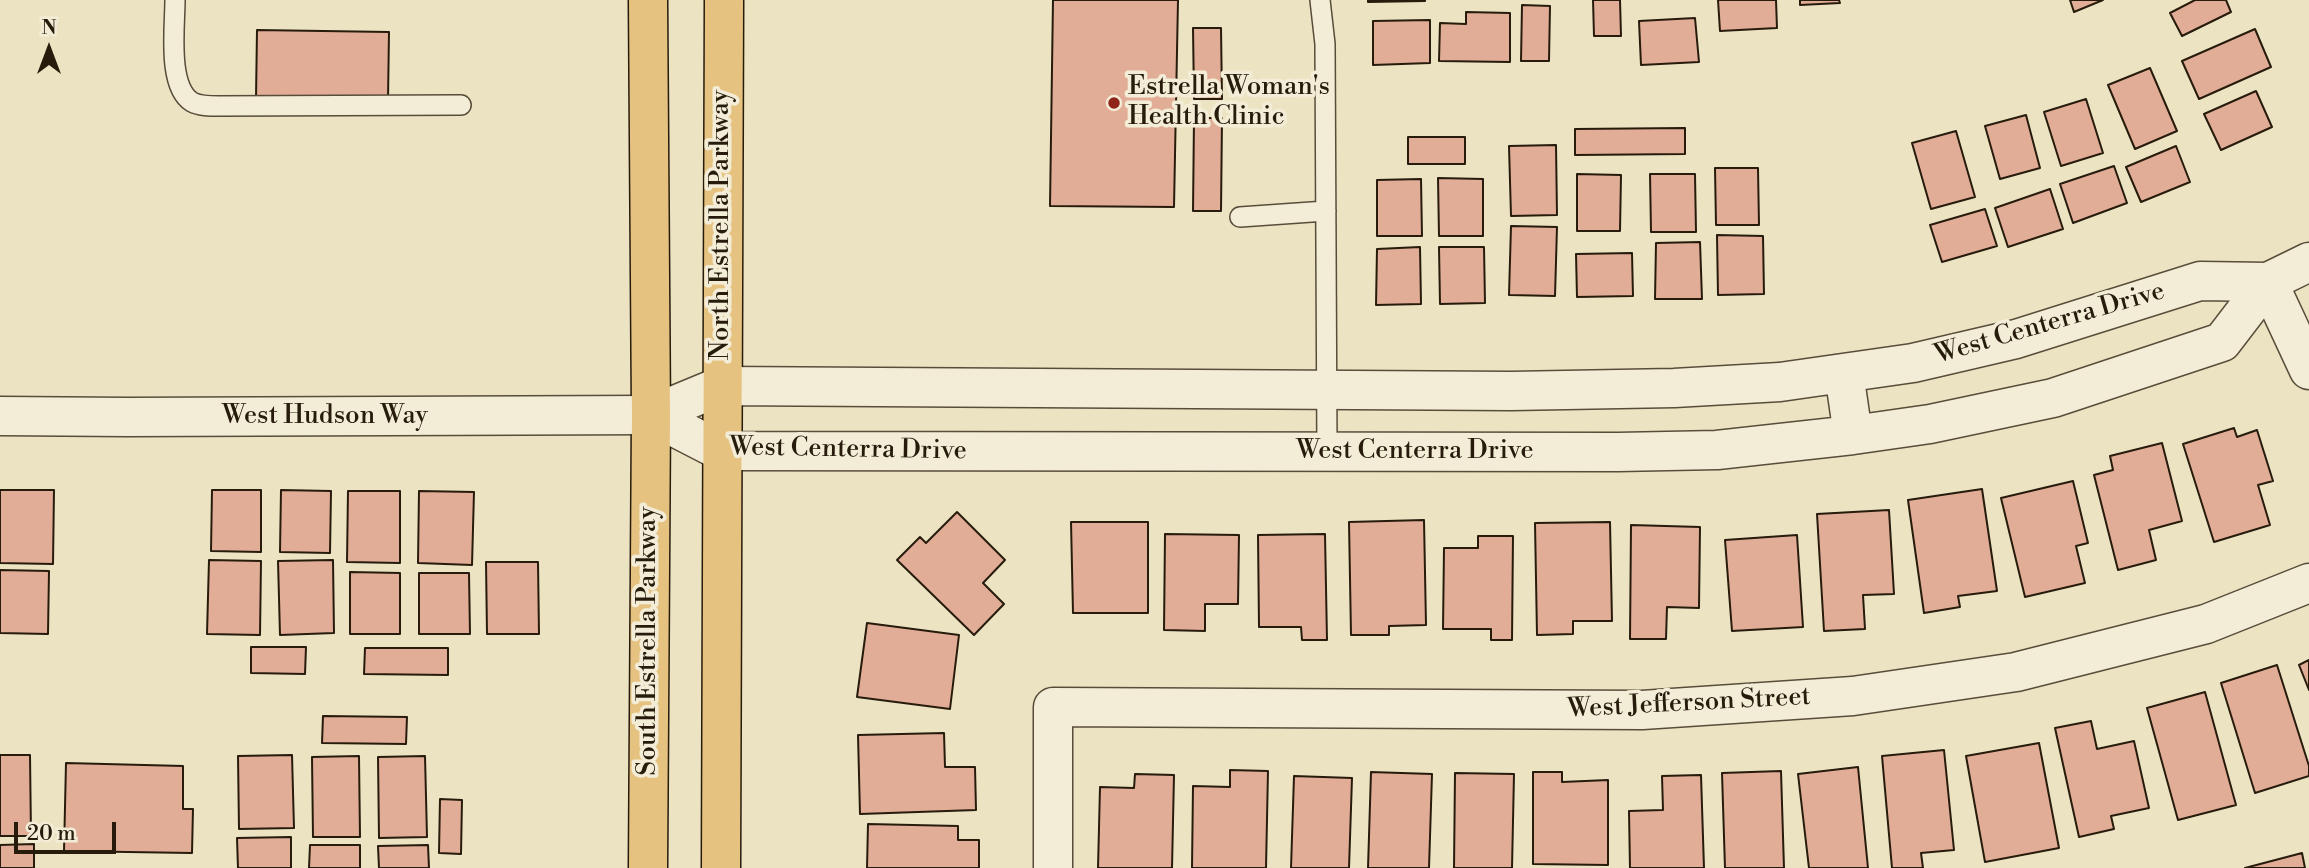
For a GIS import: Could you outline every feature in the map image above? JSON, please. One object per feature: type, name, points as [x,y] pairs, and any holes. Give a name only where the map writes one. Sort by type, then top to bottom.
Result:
[{"type":"main road","points":[[648,0],[651,415]]},
{"type":"main road","name":"North Estrella Parkway","points":[[721,451],[724,0]]},
{"type":"main road","name":"South Estrella Parkway","points":[[648,868],[651,415]]},
{"type":"main road","points":[[721,451],[721,868]]},
{"type":"street","name":"West Centerra Drive","points":[[651,415],[721,451],[1717,450],[1930,424],[2053,398],[2221,342],[2268,282],[2309,262]]},
{"type":"street","name":"West Centerra Drive","points":[[651,415],[721,386],[1511,391],[1674,388],[1780,382],[1913,363],[2016,339],[2200,281],[2268,282]]},
{"type":"street","points":[[2268,282],[2309,370]]},
{"type":"street","points":[[1844,373],[1853,435]]},
{"type":"street","name":"West Hudson Way","points":[[0,416],[651,415]]},
{"type":"street","name":"West Jefferson Street","points":[[1053,868],[1053,707],[1642,710],[1853,696],[2016,672],[2206,624],[2309,583]]},
{"type":"lane","points":[[174,0],[175,69],[183,94],[194,104],[461,105]]},
{"type":"lane","points":[[1320,0],[1325,44],[1327,452]]},
{"type":"lane","points":[[1240,217],[1326,211]]},
{"type":"building","name":"Estrella Woman's Health Clinic","points":[[1053,0],[1178,0],[1174,207],[1050,206]]},
{"type":"building","points":[[1425,0],[1425,1],[1368,2]]},
{"type":"building","points":[[1593,0],[1620,0],[1621,36],[1594,36]]},
{"type":"building","points":[[1718,0],[1776,0],[1777,28],[1720,31]]},
{"type":"building","points":[[1800,0],[1839,0],[1840,3],[1800,5]]},
{"type":"building","points":[[2070,0],[2103,0],[2074,12]]},
{"type":"building","points":[[2195,0],[2226,0],[2231,12],[2182,36],[2170,13]]},
{"type":"building","points":[[1522,5],[1550,6],[1549,61],[1521,61]]},
{"type":"building","points":[[1466,12],[1510,13],[1510,62],[1439,61],[1440,23],[1466,24]]},
{"type":"building","points":[[1695,18],[1699,62],[1641,65],[1639,21]]},
{"type":"building","points":[[1430,20],[1430,63],[1373,65],[1373,21]]},
{"type":"building","points":[[1193,28],[1221,28],[1222,99],[1194,99]]},
{"type":"building","points":[[2255,29],[2271,67],[2199,99],[2182,61]]},
{"type":"building","points":[[257,30],[389,32],[388,100],[256,98]]},
{"type":"building","points":[[2150,68],[2177,131],[2135,149],[2108,85]]},
{"type":"building","points":[[2256,91],[2272,127],[2221,150],[2204,114]]},
{"type":"building","points":[[2086,99],[2103,153],[2061,166],[2044,112]]},
{"type":"building","points":[[2026,115],[2040,168],[2000,179],[1985,126]]},
{"type":"building","points":[[1194,118],[1222,118],[1221,211],[1193,211]]},
{"type":"building","points":[[1685,128],[1685,154],[1575,155],[1575,129]]},
{"type":"building","points":[[1956,131],[1975,197],[1931,209],[1912,143]]},
{"type":"building","points":[[1408,137],[1465,137],[1465,164],[1408,164]]},
{"type":"building","points":[[1556,145],[1557,215],[1511,216],[1509,146]]},
{"type":"building","points":[[2176,146],[2190,182],[2141,202],[2126,167]]},
{"type":"building","points":[[2114,166],[2127,203],[2073,223],[2060,184]]},
{"type":"building","points":[[1715,168],[1758,168],[1759,225],[1716,225]]},
{"type":"building","points":[[1577,174],[1621,175],[1620,231],[1577,231]]},
{"type":"building","points":[[1650,174],[1695,174],[1696,232],[1651,232]]},
{"type":"building","points":[[1438,178],[1483,179],[1483,236],[1439,236]]},
{"type":"building","points":[[1421,179],[1422,236],[1377,236],[1377,180]]},
{"type":"building","points":[[2050,189],[2063,229],[2008,247],[1995,208]]},
{"type":"building","points":[[1985,209],[1997,246],[1942,262],[1930,225]]},
{"type":"building","points":[[1511,226],[1557,227],[1555,296],[1509,295]]},
{"type":"building","points":[[1717,235],[1763,236],[1764,294],[1718,295]]},
{"type":"building","points":[[1700,242],[1702,299],[1655,299],[1656,243]]},
{"type":"building","points":[[1420,247],[1421,304],[1376,305],[1377,249]]},
{"type":"building","points":[[1439,247],[1484,247],[1485,303],[1440,304]]},
{"type":"building","points":[[1632,253],[1633,296],[1577,297],[1576,254]]},
{"type":"building","points":[[2234,428],[2237,437],[2257,430],[2273,481],[2258,485],[2270,525],[2214,542],[2183,444]]},
{"type":"building","points":[[2162,443],[2182,521],[2149,530],[2156,560],[2118,570],[2094,475],[2113,470],[2110,456]]},
{"type":"building","points":[[2073,481],[2088,543],[2076,546],[2085,583],[2025,597],[2001,498]]},
{"type":"building","points":[[1982,489],[1997,591],[1958,596],[1960,607],[1924,613],[1908,500]]},
{"type":"building","points":[[0,490],[54,490],[53,564],[0,563]]},
{"type":"building","points":[[212,490],[261,490],[261,552],[211,551]]},
{"type":"building","points":[[281,490],[331,491],[330,553],[280,552]]},
{"type":"building","points":[[348,491],[400,491],[400,563],[347,562]]},
{"type":"building","points":[[419,491],[474,492],[472,565],[418,563]]},
{"type":"building","points":[[1889,510],[1894,594],[1863,595],[1865,629],[1824,631],[1817,514]]},
{"type":"building","points":[[957,512],[1005,560],[983,583],[1004,604],[974,635],[897,560],[920,537],[926,543]]},
{"type":"building","points":[[1424,520],[1426,625],[1389,626],[1389,635],[1351,635],[1349,522]]},
{"type":"building","points":[[1071,522],[1148,522],[1148,613],[1073,613]]},
{"type":"building","points":[[1610,522],[1612,621],[1573,621],[1573,634],[1537,635],[1535,523]]},
{"type":"building","points":[[1631,525],[1700,527],[1699,608],[1667,607],[1666,639],[1630,639]]},
{"type":"building","points":[[1165,534],[1239,535],[1238,604],[1205,604],[1205,631],[1164,630]]},
{"type":"building","points":[[1325,534],[1327,640],[1302,640],[1301,627],[1259,627],[1258,535]]},
{"type":"building","points":[[1797,535],[1803,627],[1732,631],[1725,540]]},
{"type":"building","points":[[1478,536],[1513,536],[1512,640],[1491,640],[1491,629],[1443,629],[1444,548],[1478,548]]},
{"type":"building","points":[[209,560],[261,561],[260,635],[207,634]]},
{"type":"building","points":[[333,560],[334,633],[280,635],[278,561]]},
{"type":"building","points":[[486,562],[538,562],[539,634],[487,634]]},
{"type":"building","points":[[0,570],[49,571],[48,634],[0,633]]},
{"type":"building","points":[[350,572],[400,573],[400,634],[350,634]]},
{"type":"building","points":[[419,573],[469,573],[470,634],[419,634]]},
{"type":"building","points":[[867,623],[959,635],[950,709],[857,697]]},
{"type":"building","points":[[251,647],[306,647],[305,674],[251,673]]},
{"type":"building","points":[[365,648],[448,648],[448,675],[364,674]]},
{"type":"building","points":[[2309,660],[2309,690],[2299,665]]},
{"type":"building","points":[[2277,665],[2309,766],[2309,776],[2255,793],[2221,683]]},
{"type":"building","points":[[2205,692],[2236,805],[2178,820],[2147,708]]},
{"type":"building","points":[[323,716],[407,717],[406,744],[322,743]]},
{"type":"building","points":[[2091,721],[2097,749],[2134,741],[2149,808],[2111,816],[2114,829],[2079,837],[2055,728]]},
{"type":"building","points":[[944,733],[945,767],[975,767],[976,810],[860,814],[858,735]]},
{"type":"building","points":[[2039,743],[2059,848],[1985,862],[1966,756]]},
{"type":"building","points":[[1944,750],[1954,850],[1921,853],[1923,868],[1892,868],[1882,756]]},
{"type":"building","points":[[0,755],[30,755],[31,836],[0,836]]},
{"type":"building","points":[[292,755],[294,828],[239,829],[238,756]]},
{"type":"building","points":[[359,756],[360,837],[313,837],[312,757]]},
{"type":"building","points":[[425,756],[427,837],[379,838],[378,757]]},
{"type":"building","points":[[66,763],[183,766],[183,809],[193,809],[192,853],[64,851]]},
{"type":"building","points":[[1858,767],[1868,868],[1809,868],[1798,774]]},
{"type":"building","points":[[1230,770],[1268,771],[1266,868],[1192,868],[1193,786],[1230,787]]},
{"type":"building","points":[[1781,771],[1784,868],[1725,868],[1722,773]]},
{"type":"building","points":[[1371,772],[1432,774],[1429,868],[1368,868]]},
{"type":"building","points":[[1533,772],[1562,772],[1562,782],[1608,780],[1608,865],[1533,864]]},
{"type":"building","points":[[1455,773],[1514,774],[1512,868],[1454,868]]},
{"type":"building","points":[[1135,774],[1174,775],[1172,868],[1098,868],[1100,787],[1134,788]]},
{"type":"building","points":[[1701,775],[1704,868],[1630,868],[1629,811],[1663,810],[1662,776]]},
{"type":"building","points":[[1294,776],[1352,778],[1349,868],[1291,868]]},
{"type":"building","points":[[440,799],[462,800],[461,854],[439,853]]},
{"type":"building","points":[[868,824],[958,826],[958,840],[979,840],[979,868],[867,868]]},
{"type":"building","points":[[291,837],[291,868],[238,868],[237,838]]},
{"type":"building","points":[[34,844],[34,868],[0,868],[0,845]]},
{"type":"building","points":[[310,845],[360,845],[360,868],[309,868]]},
{"type":"building","points":[[428,845],[429,868],[379,868],[378,846]]},
{"type":"building","points":[[2302,853],[2305,868],[2245,868]]},
{"type":"place","name":"Estrella Woman's Health Clinic","points":[[1114,103]]}]
